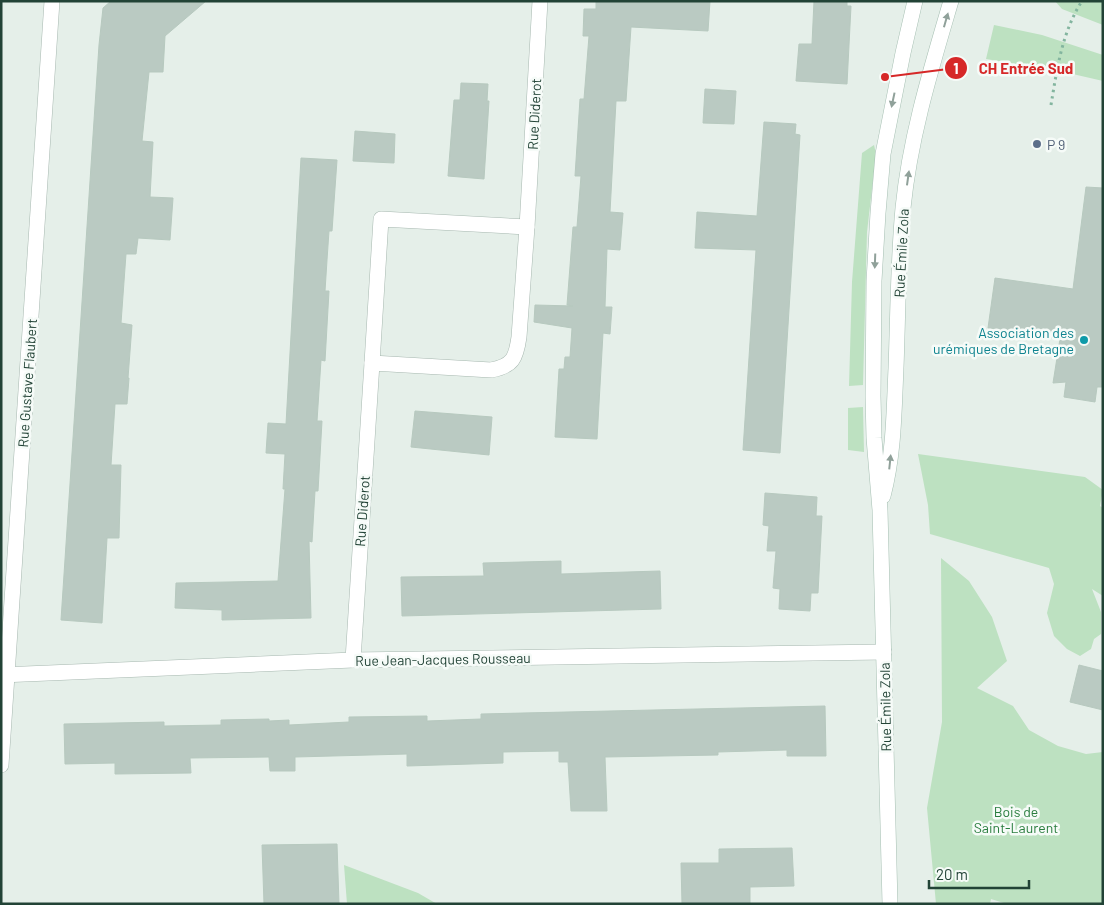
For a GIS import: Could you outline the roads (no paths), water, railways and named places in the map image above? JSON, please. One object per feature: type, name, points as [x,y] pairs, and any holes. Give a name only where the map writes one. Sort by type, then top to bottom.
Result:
[{"type":"street","name":"Rue Gustave Flaubert","points":[[1,764],[5,675],[52,1]]},
{"type":"street","name":"Rue Diderot","points":[[372,363],[492,370],[503,368],[513,361],[519,337],[540,1]]},
{"type":"street","name":"Rue Émile Zola","points":[[890,904],[880,510],[874,438],[874,281],[883,154],[915,1]]},
{"type":"street","name":"Rue Émile Zola","points":[[880,510],[889,472],[893,433],[900,264],[911,153],[923,99],[951,1]]},
{"type":"street","name":"Rue Diderot","points":[[354,660],[381,219],[527,227]]},
{"type":"street","name":"Rue Jean-Jacques Rousseau","points":[[5,675],[354,660],[884,652]]},
{"type":"place","name":"CH Entrée Sud","points":[[885,77]]},
{"type":"place","name":"P 9","points":[[1037,144]]},
{"type":"place","name":"Association des urémiques de Bretagne","points":[[1084,340]]},
{"type":"park label","name":"Bois de Saint-Laurent","points":[[1016,820]]}]
